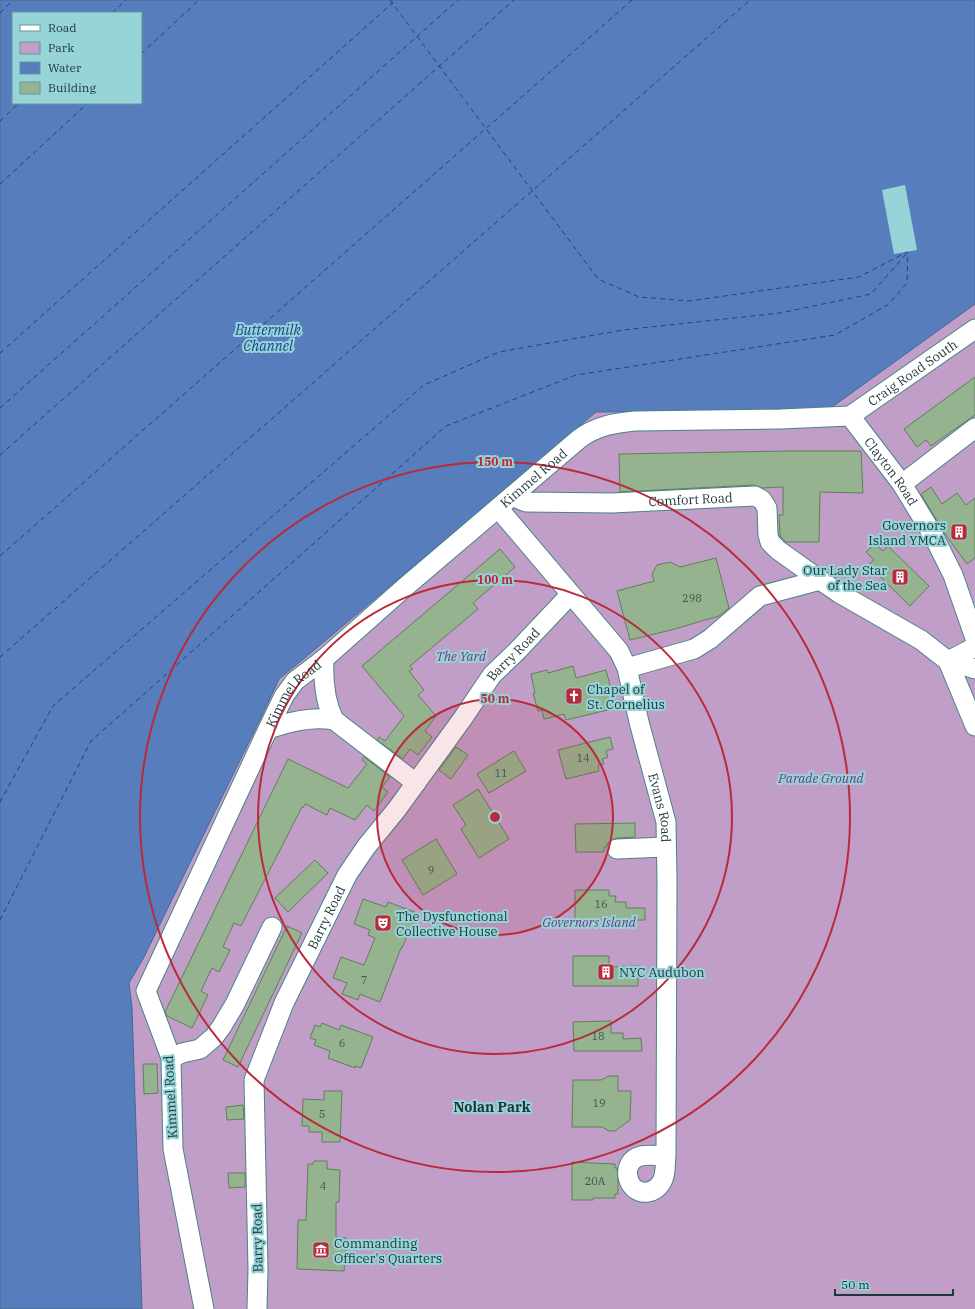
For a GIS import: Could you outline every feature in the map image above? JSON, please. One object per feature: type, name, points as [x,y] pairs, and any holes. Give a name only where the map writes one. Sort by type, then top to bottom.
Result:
[{"type":"street","name":"Craig Road South","points":[[850,416],[975,330]]},
{"type":"street","name":"Clayton Road","points":[[850,416],[902,484],[933,535],[953,575],[975,638]]},
{"type":"street","name":"Kimmel Road","points":[[204,1309],[172,1149],[171,1058],[146,991],[288,689],[295,681],[324,659],[404,588],[512,496],[587,433],[599,427],[614,423],[635,421],[774,419],[850,416]]},
{"type":"street","points":[[902,484],[975,428]]},
{"type":"street","name":"Comfort Road","points":[[512,496],[526,502],[612,503],[756,496],[762,500],[767,508],[768,535],[770,542],[778,550],[820,580],[921,640],[948,661],[975,726]]},
{"type":"street","name":"Evans Road","points":[[498,508],[570,595],[619,651],[627,668],[666,822],[666,1156]]},
{"type":"street","points":[[627,668],[694,649],[710,640],[760,596],[820,580]]},
{"type":"street","name":"Barry Road","points":[[258,1309],[254,1080],[284,1003],[347,875],[366,847],[397,809],[463,718],[492,675],[570,595]]},
{"type":"street","points":[[948,661],[975,647]]},
{"type":"street","points":[[324,659],[325,693],[330,712],[334,720],[416,783]]},
{"type":"street","points":[[948,661],[975,669]]},
{"type":"street","points":[[268,729],[300,720],[323,718],[334,720]]},
{"type":"street","points":[[617,849],[666,847]]},
{"type":"street","points":[[171,1058],[182,1053],[200,1049],[214,1037],[235,1004],[272,927]]},
{"type":"green space","name":"Governors Island","points":[[975,304],[975,1309],[142,1309],[132,1007],[129,983],[143,959],[279,679],[596,411],[828,410]]},
{"type":"water","name":"Buttermilk Channel","points":[[0,0],[975,0],[975,304],[828,410],[596,412],[279,679],[143,959],[129,983],[132,1007],[142,1309],[0,1309]]},
{"type":"pier","points":[[905,185],[917,250],[894,254],[882,190]]},
{"type":"building","points":[[975,377],[975,415],[931,446],[926,440],[917,447],[904,429]]},
{"type":"building","points":[[861,451],[863,493],[820,492],[819,542],[786,542],[780,536],[779,515],[783,515],[783,487],[762,488],[754,485],[620,492],[619,454]]},
{"type":"building","name":"Governors Island YMCA","points":[[931,487],[942,504],[957,493],[966,505],[975,498],[975,558],[967,564],[943,531],[921,494]]},
{"type":"building","name":"Our Lady Star of the Sea","points":[[875,544],[883,551],[888,546],[929,586],[910,606],[868,565],[874,560],[866,552]]},
{"type":"building","points":[[500,549],[515,567],[473,603],[478,609],[410,666],[413,669],[409,671],[424,690],[418,695],[436,716],[425,731],[432,737],[418,755],[410,749],[403,759],[377,740],[379,737],[385,741],[404,716],[362,666]]},
{"type":"building","points":[[716,558],[729,608],[719,616],[630,640],[617,591],[654,581],[652,574],[657,565],[670,562],[680,567]]},
{"type":"building","name":"Chapel of St. Cornelius","points":[[573,666],[576,678],[606,670],[616,708],[566,720],[564,714],[544,719],[542,710],[538,711],[533,693],[535,693],[531,674],[547,670],[548,673]]},
{"type":"building","points":[[610,737],[613,749],[606,751],[608,757],[602,759],[604,764],[598,765],[599,771],[566,779],[558,750]]},
{"type":"building","points":[[456,747],[468,755],[451,779],[439,770]]},
{"type":"building","points":[[514,751],[526,771],[489,793],[477,774]]},
{"type":"building","points":[[364,757],[390,777],[382,787],[388,792],[374,811],[367,805],[355,820],[330,808],[327,815],[305,804],[303,808],[302,807],[241,926],[234,923],[223,947],[230,950],[219,972],[212,968],[201,991],[208,995],[192,1028],[167,1016],[165,1012],[288,759],[348,788],[367,764],[362,760]]},
{"type":"building","points":[[478,789],[509,839],[479,858],[461,829],[466,825],[453,805]]},
{"type":"building","points":[[635,823],[635,837],[617,838],[611,840],[607,844],[607,847],[604,847],[604,852],[576,852],[575,824]]},
{"type":"building","points":[[436,839],[457,874],[423,895],[402,860]]},
{"type":"building","points":[[315,860],[328,873],[288,912],[275,898]]},
{"type":"building","points":[[575,890],[609,890],[609,896],[616,896],[615,902],[626,902],[626,908],[645,908],[645,920],[575,920]]},
{"type":"building","points":[[363,899],[386,907],[388,902],[417,913],[401,948],[380,1002],[360,994],[358,1000],[342,994],[347,983],[333,978],[341,957],[364,965],[375,938],[368,935],[370,930],[354,924]]},
{"type":"building","points":[[287,926],[302,933],[238,1067],[223,1060]]},
{"type":"building","name":"NYC Audubon","points":[[573,956],[609,956],[609,967],[638,966],[638,986],[573,986]]},
{"type":"building","points":[[611,1021],[611,1033],[623,1033],[623,1039],[641,1038],[642,1051],[574,1051],[573,1022]]},
{"type":"building","points":[[322,1023],[339,1030],[341,1025],[373,1037],[361,1068],[355,1066],[355,1068],[328,1058],[330,1051],[314,1045],[316,1040],[310,1038],[315,1025],[320,1027]]},
{"type":"building","points":[[143,1064],[157,1064],[158,1093],[144,1094]]},
{"type":"building","points":[[609,1076],[618,1076],[618,1091],[631,1091],[630,1120],[615,1131],[609,1131],[602,1127],[572,1127],[573,1080],[601,1080]]},
{"type":"building","points":[[324,1091],[342,1091],[340,1142],[322,1142],[322,1132],[309,1132],[309,1126],[302,1126],[303,1099],[324,1100]]},
{"type":"building","points":[[243,1105],[244,1119],[227,1120],[226,1107]]},
{"type":"building","points":[[314,1161],[327,1161],[327,1169],[340,1170],[339,1202],[336,1202],[336,1237],[346,1238],[344,1271],[297,1269],[298,1220],[306,1220],[308,1164],[313,1164]]},
{"type":"building","points":[[572,1162],[615,1164],[615,1168],[617,1168],[618,1194],[615,1194],[615,1198],[572,1200]]},
{"type":"building","points":[[228,1173],[245,1173],[245,1187],[229,1188]]},
{"type":"ferry route","points":[[0,13],[13,0]]},
{"type":"ferry route","points":[[113,12],[126,0]]},
{"type":"ferry route","points":[[142,53],[199,0]]},
{"type":"ferry route","points":[[390,0],[598,279],[639,297],[689,301],[859,277],[907,252]]},
{"type":"ferry route","points":[[0,353],[396,0]]},
{"type":"ferry route","points":[[0,408],[458,0]]},
{"type":"ferry route","points":[[0,455],[514,0]]},
{"type":"ferry route","points":[[0,556],[632,0]]},
{"type":"ferry route","points":[[0,657],[750,0]]},
{"type":"ferry route","points":[[0,121],[18,104]]},
{"type":"ferry route","points":[[0,184],[87,104]]},
{"type":"ferry route","points":[[0,920],[91,741],[446,426],[576,375],[835,335],[889,304],[907,283],[908,252]]},
{"type":"ferry route","points":[[0,802],[53,706],[424,385],[499,352],[623,330],[780,313],[871,294],[907,253]]},
{"type":"place","name":"Governors Island YMCA","points":[[959,532]]},
{"type":"place","name":"Our Lady Star of the Sea","points":[[900,577]]},
{"type":"place","name":"Chapel of St. Cornelius","points":[[574,696]]},
{"type":"place","name":"The Dysfunctional Collective House","points":[[383,923]]},
{"type":"place","name":"NYC Audubon","points":[[606,972]]},
{"type":"place","name":"Commanding Officer's Quarters","points":[[321,1250]]},
{"type":"district","name":"Nolan Park","points":[[492,1107]]},
{"type":"park label","name":"The Yard","points":[[461,656]]},
{"type":"park label","name":"Parade Ground","points":[[821,778]]}]
